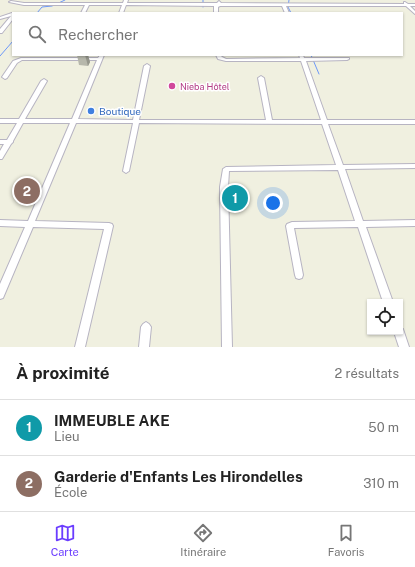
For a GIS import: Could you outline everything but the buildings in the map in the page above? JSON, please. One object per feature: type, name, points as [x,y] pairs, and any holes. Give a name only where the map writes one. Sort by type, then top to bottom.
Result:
[{"type":"street","points":[[34,4],[38,0]]},
{"type":"street","points":[[63,4],[66,0]]},
{"type":"street","points":[[275,0],[276,5]]},
{"type":"street","points":[[332,0],[335,5]]},
{"type":"street","points":[[363,0],[367,5]]},
{"type":"street","points":[[402,0],[415,12]]},
{"type":"street","points":[[11,2],[24,4],[219,2],[276,5],[415,5]]},
{"type":"street","points":[[120,12],[125,2]]},
{"type":"street","points":[[216,12],[216,6],[219,2]]},
{"type":"street","points":[[84,12],[92,3]]},
{"type":"street","points":[[16,12],[24,4]]},
{"type":"street","points":[[284,5],[287,12]]},
{"type":"street","points":[[0,18],[12,15]]},
{"type":"street","points":[[0,32],[12,17]]},
{"type":"street","points":[[219,56],[226,60],[302,58],[347,59]]},
{"type":"street","points":[[0,295],[101,57],[21,59],[15,62],[5,77]]},
{"type":"street","points":[[302,58],[387,299]]},
{"type":"street","points":[[126,171],[147,66]]},
{"type":"street","points":[[261,78],[269,122]]},
{"type":"street","points":[[0,157],[44,81]]},
{"type":"street","points":[[0,121],[415,122]]},
{"type":"street","points":[[0,142],[10,142]]},
{"type":"street","points":[[227,347],[224,187],[226,169],[415,166]]},
{"type":"street","points":[[0,223],[109,226],[80,347]]},
{"type":"street","points":[[299,275],[290,226],[292,225],[415,223]]},
{"type":"street","points":[[144,347],[146,327]]},
{"type":"street","points":[[400,335],[404,347]]},
{"type":"waterway","points":[[38,12],[42,7],[52,6],[65,0]]},
{"type":"waterway","points":[[203,0],[203,7]]},
{"type":"waterway","points":[[289,0],[288,7],[290,12]]},
{"type":"waterway","points":[[0,56],[12,42]]},
{"type":"waterway","points":[[311,56],[319,74]]},
{"type":"place","name":"Nieba Hôtel","points":[[172,86]]},
{"type":"place","name":"Boutique","points":[[91,111]]},
{"type":"place","name":"Garderie d'Enfants Les Hirondelles","points":[[27,191]]},
{"type":"place","name":"IMMEUBLE AKE","points":[[235,198]]}]
